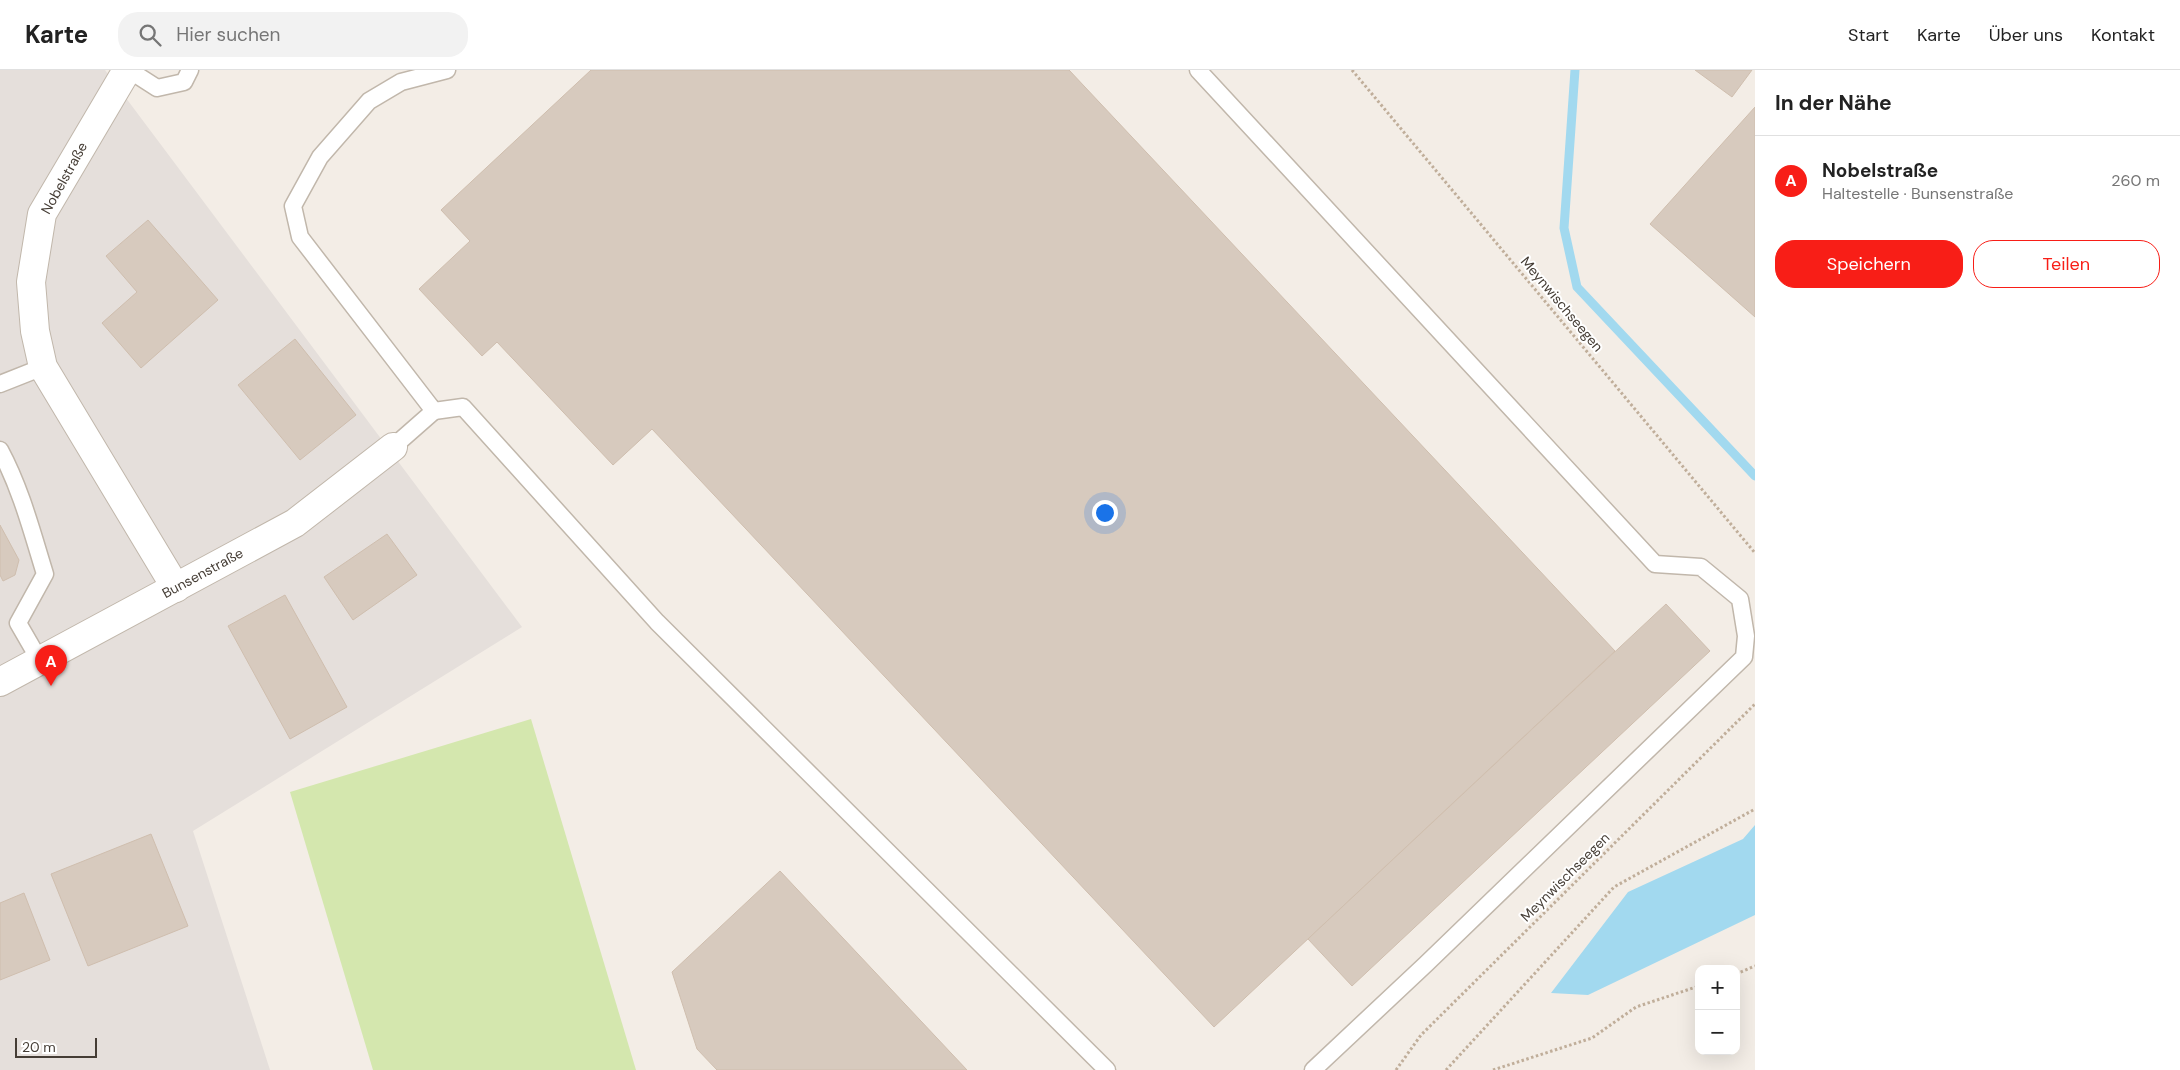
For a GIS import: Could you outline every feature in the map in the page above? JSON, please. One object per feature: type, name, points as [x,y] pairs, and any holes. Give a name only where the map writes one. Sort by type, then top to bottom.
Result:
[{"type":"street","name":"Nobelstraße","points":[[128,70],[42,214],[31,282],[34,331],[43,367],[176,588]]},
{"type":"street","name":"Bunsenstraße","points":[[0,682],[295,523],[393,447]]},
{"type":"lane","points":[[128,70],[157,88],[184,82],[190,70]]},
{"type":"lane","points":[[434,411],[300,237],[293,206],[320,157],[369,101],[401,82],[447,70]]},
{"type":"lane","points":[[1198,70],[1655,564],[1701,567],[1740,599],[1746,636],[1744,656],[1426,964],[1313,1070]]},
{"type":"lane","points":[[0,384],[43,367]]},
{"type":"lane","points":[[393,447],[434,411],[463,408],[657,622],[1107,1070]]},
{"type":"lane","points":[[0,450],[8,465],[26,512],[46,574],[18,623],[40,661]]},
{"type":"path","name":"Meynwischseegen","points":[[1352,70],[1755,553]]},
{"type":"path","name":"Meynwischseegen","points":[[1396,1070],[1421,1035],[1755,704]]},
{"type":"path","points":[[1446,1070],[1614,887],[1755,809]]},
{"type":"path","points":[[1740,972],[1755,966]]},
{"type":"path","points":[[1493,1070],[1592,1038],[1636,1007],[1695,987]]},
{"type":"shaded area","points":[[0,70],[105,70],[522,627],[193,831],[270,1070],[0,1070]]},
{"type":"green space","points":[[531,719],[636,1070],[373,1070],[290,792]]},
{"type":"water","points":[[1755,825],[1755,915],[1588,995],[1551,993],[1628,892],[1743,839]]},
{"type":"building","points":[[591,70],[1069,70],[1615,651],[1214,1027],[652,429],[613,465],[497,342],[482,356],[419,289],[470,241],[441,210]]},
{"type":"building","points":[[1695,70],[1752,70],[1732,97]]},
{"type":"building","points":[[1755,107],[1755,317],[1650,224]]},
{"type":"building","points":[[148,220],[218,300],[141,368],[102,323],[137,292],[106,256]]},
{"type":"building","points":[[295,339],[356,415],[300,460],[238,385]]},
{"type":"building","points":[[0,525],[19,560],[15,575],[3,581],[0,575]]},
{"type":"building","points":[[387,534],[417,575],[353,620],[324,577]]},
{"type":"building","points":[[285,595],[347,707],[290,739],[228,626]]},
{"type":"building","points":[[1666,604],[1710,651],[1352,986],[1308,939]]},
{"type":"building","points":[[151,834],[188,926],[88,966],[51,874]]},
{"type":"building","points":[[780,871],[967,1070],[717,1070],[697,1049],[672,972]]},
{"type":"building","points":[[24,893],[50,960],[0,980],[0,903]]},
{"type":"waterway","points":[[1575,70],[1564,228],[1577,287],[1755,476]]},
{"type":"place","name":"Nobelstraße","points":[[51,686]]}]
